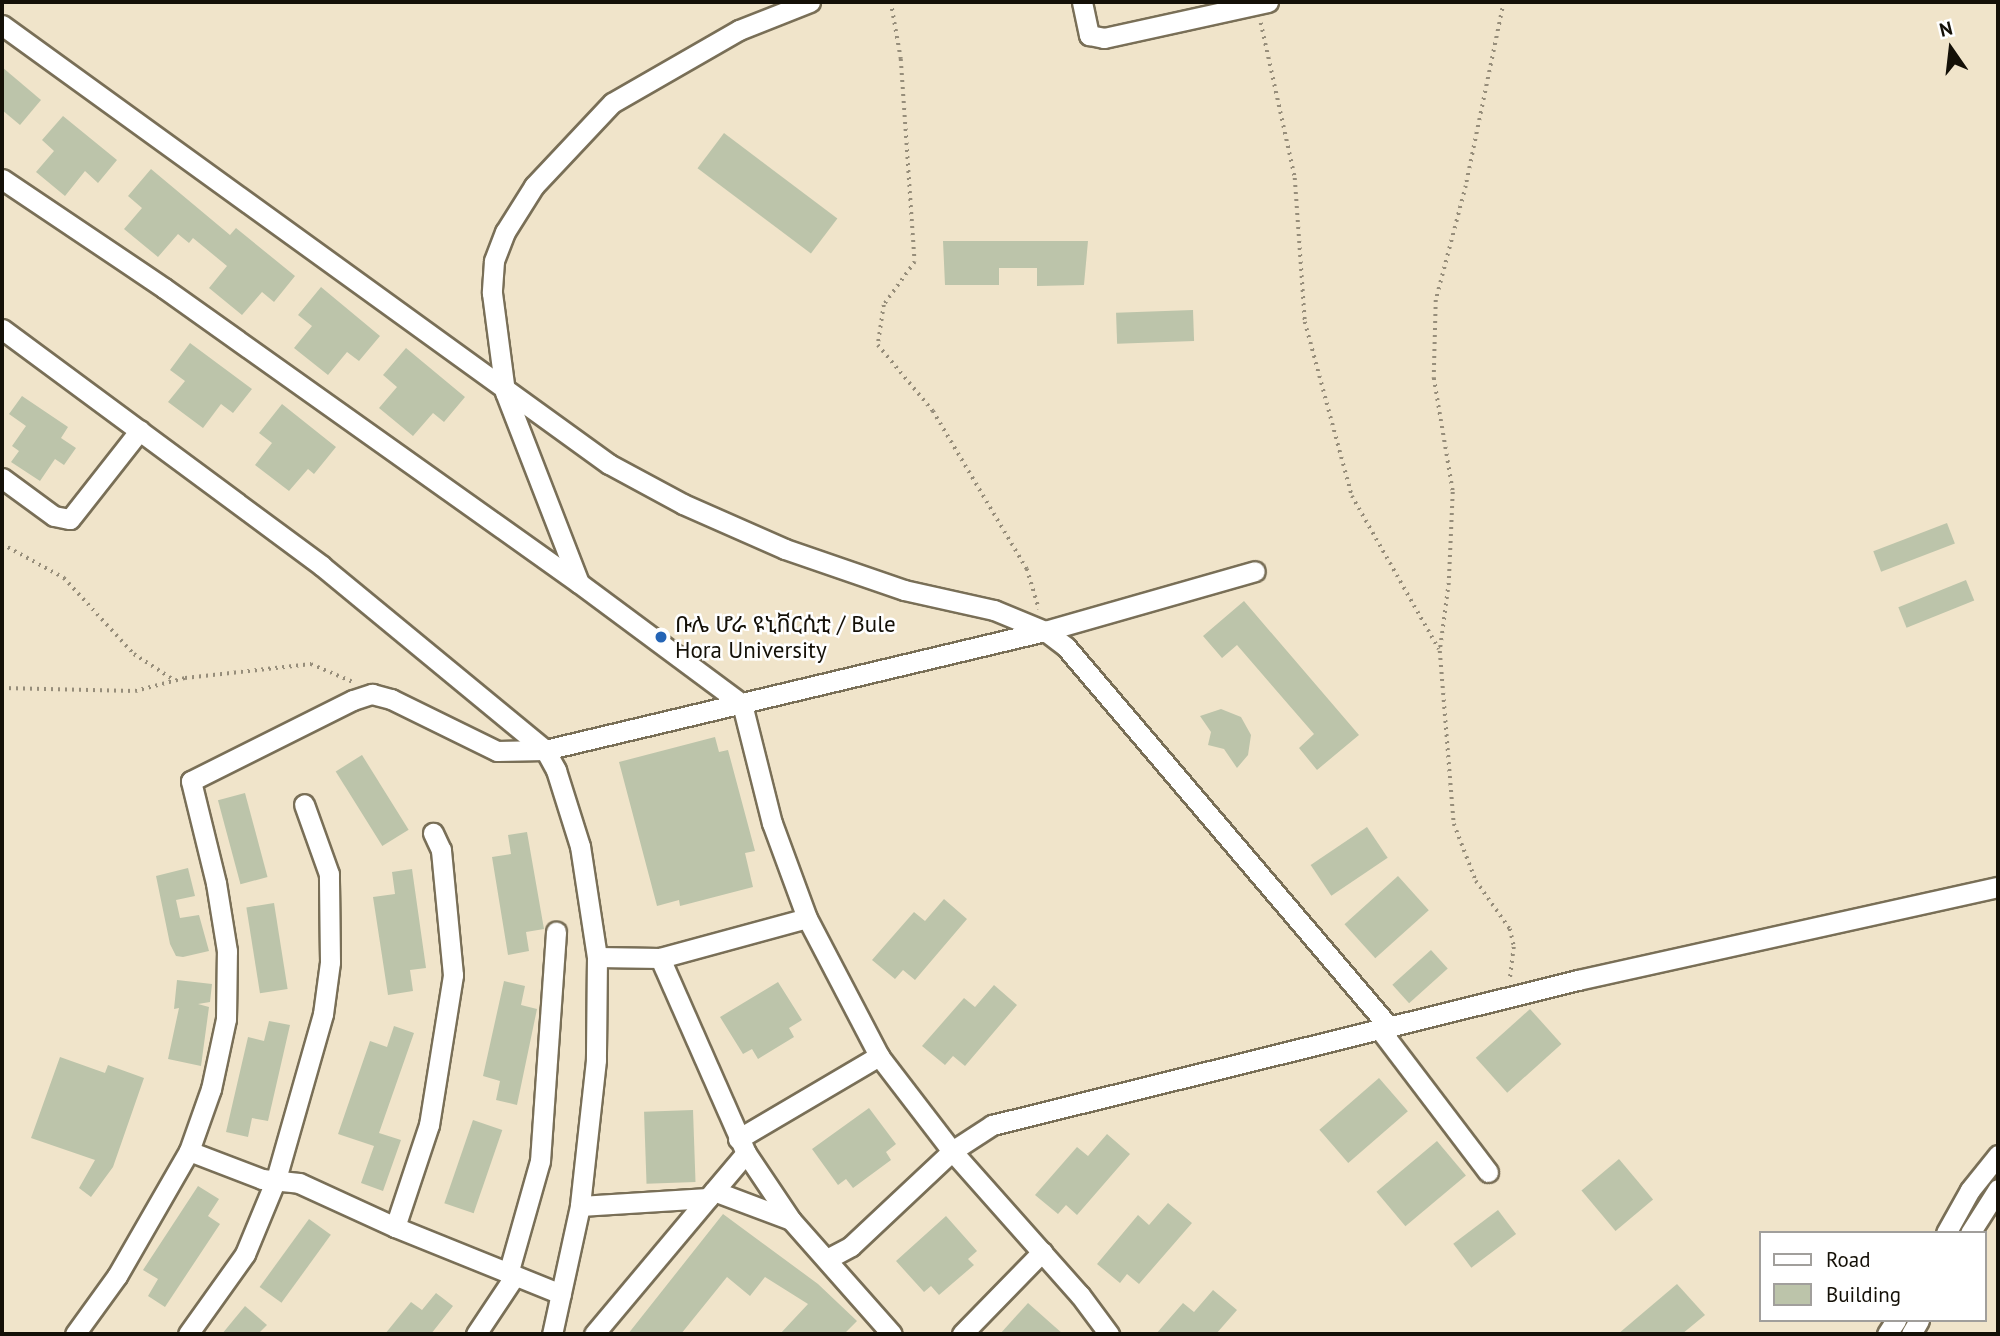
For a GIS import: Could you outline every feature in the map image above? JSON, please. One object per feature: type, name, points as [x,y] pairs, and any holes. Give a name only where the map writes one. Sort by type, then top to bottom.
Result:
[{"type":"street","points":[[579,583],[505,392],[505,362],[492,293],[494,261],[505,232],[534,186],[611,103],[739,30],[810,2]]},
{"type":"street","points":[[1082,2],[1089,35],[1104,38],[1259,8]]},
{"type":"street","points":[[2,25],[505,392],[608,464],[683,504],[809,557],[904,590],[994,610],[1045,631],[1066,647],[1386,1029],[1488,1172]]},
{"type":"street","points":[[2,179],[164,288],[579,583],[742,704],[772,823],[807,918],[880,1056],[952,1151],[1042,1252],[1109,1334]]},
{"type":"street","points":[[2,329],[322,566],[545,750],[556,770],[580,845],[597,957],[596,1060],[579,1206],[552,1334]]},
{"type":"street","points":[[2,478],[54,516],[70,519],[140,430]]},
{"type":"street","points":[[75,1334],[117,1276],[189,1151],[211,1089],[226,1018],[227,951],[216,883],[191,781],[372,694],[391,698],[498,751],[545,750],[1045,631],[1255,571]]},
{"type":"street","points":[[188,1334],[245,1254],[276,1180],[323,1014],[330,962],[329,874],[304,804]]},
{"type":"street","points":[[395,1227],[429,1125],[453,975],[442,850],[433,832]]},
{"type":"street","points":[[827,1259],[850,1246],[952,1151],[992,1125],[1508,999],[1998,887]]},
{"type":"street","points":[[597,957],[660,958],[807,918]]},
{"type":"street","points":[[476,1334],[511,1276],[540,1161],[556,932]]},
{"type":"street","points":[[660,958],[742,1146],[791,1220],[892,1334]]},
{"type":"street","points":[[594,1334],[711,1195],[742,1146],[880,1056]]},
{"type":"street","points":[[189,1151],[262,1179],[299,1183],[395,1227],[561,1294]]},
{"type":"street","points":[[1947,1231],[1970,1190],[1998,1155]]},
{"type":"street","points":[[1971,1231],[1998,1189]]},
{"type":"street","points":[[579,1206],[711,1195],[791,1220]]},
{"type":"street","points":[[962,1334],[1042,1252]]},
{"type":"path","points":[[891,2],[901,59],[915,262],[884,305],[878,345],[933,411],[1027,569],[1045,631]]},
{"type":"path","points":[[1504,2],[1466,186],[1436,300],[1434,378],[1453,492],[1449,583],[1440,651],[1454,824],[1476,881],[1510,929],[1514,947],[1508,999]]},
{"type":"path","points":[[1259,8],[1295,178],[1305,322],[1352,496],[1440,651]]},
{"type":"path","points":[[2,544],[64,578],[134,654],[174,680]]},
{"type":"path","points":[[2,688],[135,691],[174,680],[311,664],[331,669],[372,694]]},
{"type":"building","points":[[2,67],[41,100],[20,125],[2,110]]},
{"type":"building","points":[[63,116],[117,160],[98,183],[85,171],[65,196],[36,172],[54,151],[42,140]]},
{"type":"building","points":[[724,133],[837,218],[811,254],[698,168]]},
{"type":"building","points":[[151,169],[230,235],[236,228],[295,276],[274,302],[262,292],[242,315],[209,288],[227,266],[193,238],[189,243],[178,234],[158,257],[124,229],[142,208],[128,196]]},
{"type":"building","points":[[943,241],[1088,241],[1084,285],[1037,286],[1037,268],[999,268],[999,285],[945,285]]},
{"type":"building","points":[[321,287],[380,336],[359,361],[347,352],[328,375],[294,348],[312,326],[298,315]]},
{"type":"building","points":[[1193,310],[1194,341],[1117,344],[1116,313]]},
{"type":"building","points":[[190,343],[252,389],[233,413],[221,404],[203,428],[168,402],[185,381],[170,370]]},
{"type":"building","points":[[406,348],[465,397],[444,422],[433,413],[413,436],[379,408],[397,387],[383,375]]},
{"type":"building","points":[[22,396],[68,427],[61,438],[76,448],[64,465],[55,459],[40,481],[11,462],[19,451],[12,446],[26,426],[9,414]]},
{"type":"building","points":[[282,404],[336,447],[314,474],[308,469],[289,491],[255,465],[272,443],[259,433]]},
{"type":"building","points":[[1947,523],[1955,544],[1881,572],[1873,551]]},
{"type":"building","points":[[1966,580],[1974,600],[1907,628],[1898,607]]},
{"type":"building","points":[[1244,601],[1359,735],[1317,770],[1299,748],[1314,734],[1237,645],[1222,658],[1203,636]]},
{"type":"building","points":[[1221,709],[1241,717],[1251,735],[1248,755],[1237,768],[1224,749],[1208,745],[1211,732],[1200,716]]},
{"type":"building","points":[[715,737],[719,752],[728,750],[755,851],[745,853],[753,887],[680,906],[679,900],[657,906],[619,762]]},
{"type":"building","points":[[362,755],[409,830],[382,846],[336,771]]},
{"type":"building","points":[[245,793],[268,877],[240,884],[218,800]]},
{"type":"building","points":[[1367,827],[1388,858],[1331,896],[1311,865]]},
{"type":"building","points":[[527,832],[544,929],[526,932],[529,951],[508,955],[492,857],[511,854],[508,835]]},
{"type":"building","points":[[188,868],[195,896],[176,900],[180,918],[199,915],[209,951],[183,957],[176,956],[170,944],[156,876]]},
{"type":"building","points":[[412,869],[426,968],[410,970],[413,991],[388,995],[373,897],[395,894],[392,872]]},
{"type":"building","points":[[1398,876],[1429,910],[1375,958],[1344,924]]},
{"type":"building","points":[[944,899],[967,919],[915,980],[903,970],[895,979],[872,960],[914,912],[925,921]]},
{"type":"building","points":[[274,903],[288,989],[260,993],[246,907]]},
{"type":"building","points":[[1431,950],[1448,969],[1409,1003],[1392,985]]},
{"type":"building","points":[[177,980],[212,984],[210,1002],[198,1004],[209,1007],[201,1066],[168,1059],[179,1008],[174,1009]]},
{"type":"building","points":[[504,981],[525,986],[521,1005],[537,1009],[517,1105],[496,1100],[500,1081],[483,1076]]},
{"type":"building","points":[[778,982],[802,1020],[789,1028],[794,1037],[758,1059],[752,1049],[743,1054],[720,1017]]},
{"type":"building","points":[[994,985],[1017,1005],[965,1066],[953,1056],[945,1065],[922,1046],[964,998],[975,1007]]},
{"type":"building","points":[[1530,1009],[1561,1044],[1507,1093],[1476,1058]]},
{"type":"building","points":[[269,1021],[290,1025],[268,1121],[252,1118],[248,1137],[226,1132],[248,1037],[264,1041]]},
{"type":"building","points":[[394,1026],[414,1033],[379,1133],[401,1140],[383,1191],[361,1183],[374,1146],[338,1134],[370,1041],[387,1047]]},
{"type":"building","points":[[60,1057],[105,1073],[108,1065],[144,1078],[113,1167],[91,1197],[79,1188],[95,1160],[31,1138]]},
{"type":"building","points":[[1379,1078],[1408,1111],[1348,1163],[1319,1130]]},
{"type":"building","points":[[869,1108],[896,1144],[886,1152],[891,1160],[853,1188],[846,1179],[838,1185],[812,1149]]},
{"type":"building","points":[[693,1110],[696,1182],[647,1184],[644,1112]]},
{"type":"building","points":[[473,1120],[502,1130],[474,1213],[444,1203]]},
{"type":"building","points":[[1107,1134],[1130,1154],[1077,1215],[1066,1205],[1058,1214],[1035,1195],[1077,1147],[1088,1156]]},
{"type":"building","points":[[1437,1141],[1466,1175],[1405,1226],[1376,1192]]},
{"type":"building","points":[[1619,1159],[1653,1200],[1616,1231],[1581,1190]]},
{"type":"building","points":[[198,1186],[219,1199],[208,1216],[220,1224],[165,1307],[148,1296],[158,1279],[143,1270]]},
{"type":"building","points":[[1168,1203],[1192,1223],[1139,1284],[1127,1274],[1120,1283],[1097,1264],[1138,1215],[1149,1225]]},
{"type":"building","points":[[1498,1210],[1516,1234],[1471,1268],[1453,1244]]},
{"type":"building","points":[[723,1214],[818,1284],[857,1321],[844,1334],[780,1334],[808,1304],[765,1277],[750,1296],[727,1277],[681,1334],[628,1334]]},
{"type":"building","points":[[946,1216],[977,1251],[968,1259],[974,1265],[939,1295],[931,1286],[924,1292],[896,1261]]},
{"type":"building","points":[[309,1219],[331,1235],[281,1303],[260,1287]]},
{"type":"building","points":[[1677,1284],[1705,1315],[1682,1334],[1618,1334]]},
{"type":"building","points":[[1213,1290],[1237,1310],[1216,1334],[1156,1334],[1183,1303],[1194,1312]]},
{"type":"building","points":[[436,1293],[453,1306],[431,1334],[385,1334],[411,1302],[422,1310]]},
{"type":"building","points":[[1028,1303],[1063,1334],[1000,1334]]},
{"type":"building","points":[[245,1306],[267,1325],[258,1334],[222,1334]]},
{"type":"place","name":"ቡሌ ሆራ ዩኒቨርሲቲ / Bule Hora University","points":[[661,637]]}]
